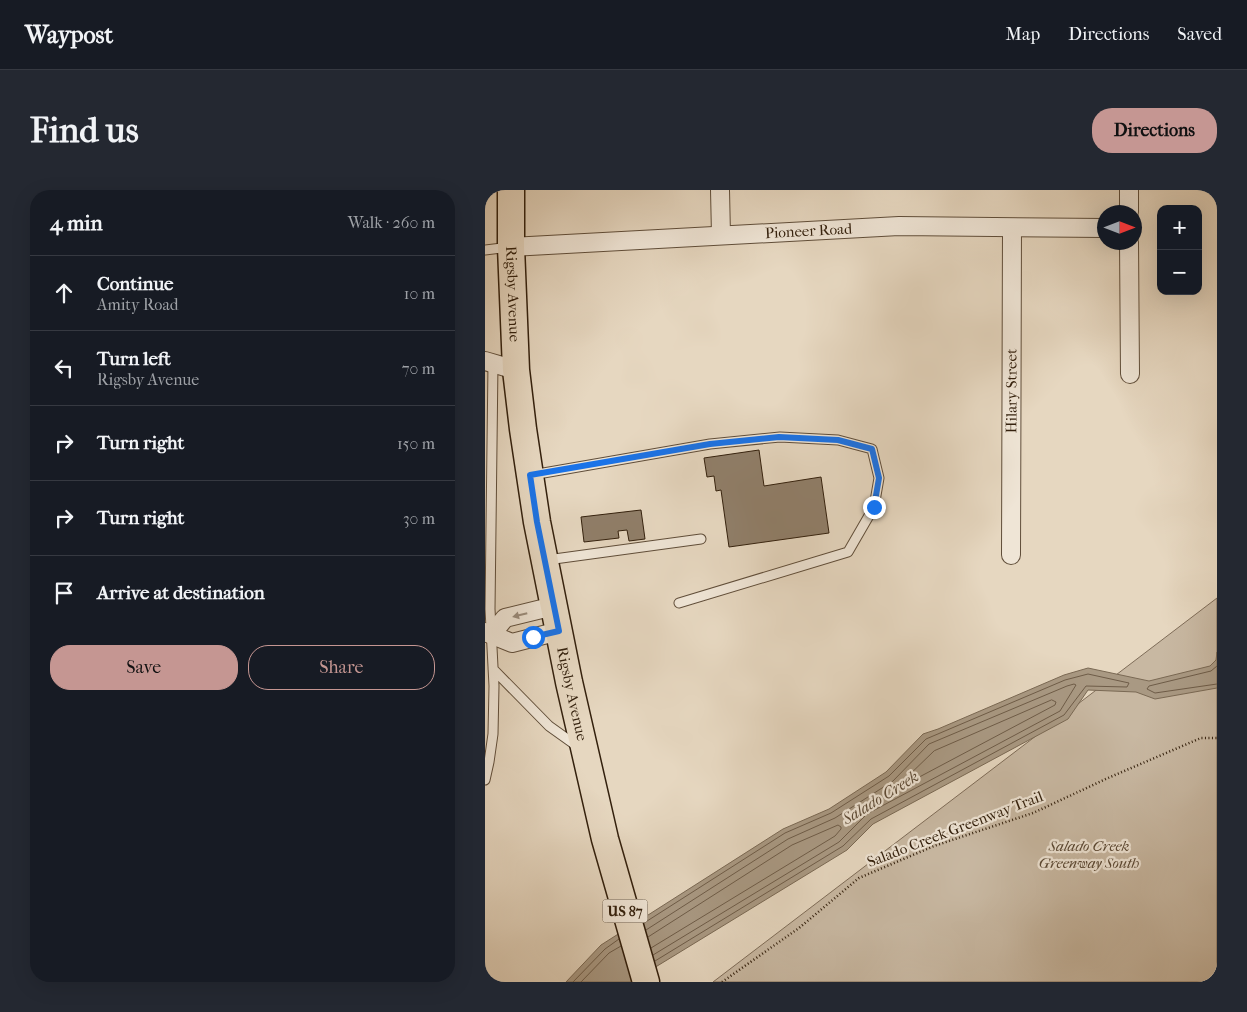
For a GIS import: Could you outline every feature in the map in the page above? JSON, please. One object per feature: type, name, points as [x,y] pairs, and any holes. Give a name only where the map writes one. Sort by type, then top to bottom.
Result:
[{"type":"main road","name":"Rigsby Avenue","points":[[511,190],[511,247],[498,365],[530,475],[556,618],[605,839],[647,982]]},
{"type":"street","points":[[720,190],[721,235]]},
{"type":"street","points":[[1129,190],[1129,205]]},
{"type":"street","name":"Pioneer Road","points":[[511,247],[899,226],[1097,228]]},
{"type":"street","name":"Hilary Street","points":[[1011,555],[1012,228]]},
{"type":"street","points":[[1129,250],[1130,374]]},
{"type":"street","points":[[505,618],[556,618],[511,642],[489,633],[505,618]]},
{"type":"lane","points":[[485,250],[511,247]]},
{"type":"lane","points":[[485,780],[493,734],[493,669],[489,633],[498,365]]},
{"type":"lane","points":[[530,475],[710,444],[779,437],[838,440],[872,449],[879,478],[874,507],[848,552],[679,603]]},
{"type":"lane","points":[[545,561],[701,538]]},
{"type":"lane","points":[[493,669],[549,726],[585,752]]},
{"type":"path","name":"Salado Creek Greenway Trail","points":[[723,982],[799,928],[859,878],[933,846],[1033,813],[1201,738],[1217,738]]},
{"type":"green space","name":"Salado Creek Greenway South","points":[[1217,598],[1217,982],[713,982]]},
{"type":"water","name":"Salado Creek","points":[[1217,652],[1217,688],[1155,699],[1136,692],[1088,690],[1068,719],[873,824],[847,850],[631,982],[566,982],[601,945],[783,829],[829,809],[886,772],[923,734],[1064,675],[1088,668],[1149,681],[1210,666],[1216,660]]},
{"type":"building","points":[[759,450],[764,486],[821,477],[829,533],[729,547],[721,490],[716,491],[714,476],[707,477],[704,458]]},
{"type":"building","points":[[641,510],[645,539],[629,541],[627,530],[618,531],[619,538],[584,542],[581,517]]},
{"type":"route","points":[[533,637],[559,631],[537,522],[530,475],[733,441],[779,437],[838,440],[872,449],[879,478],[874,507]]}]
